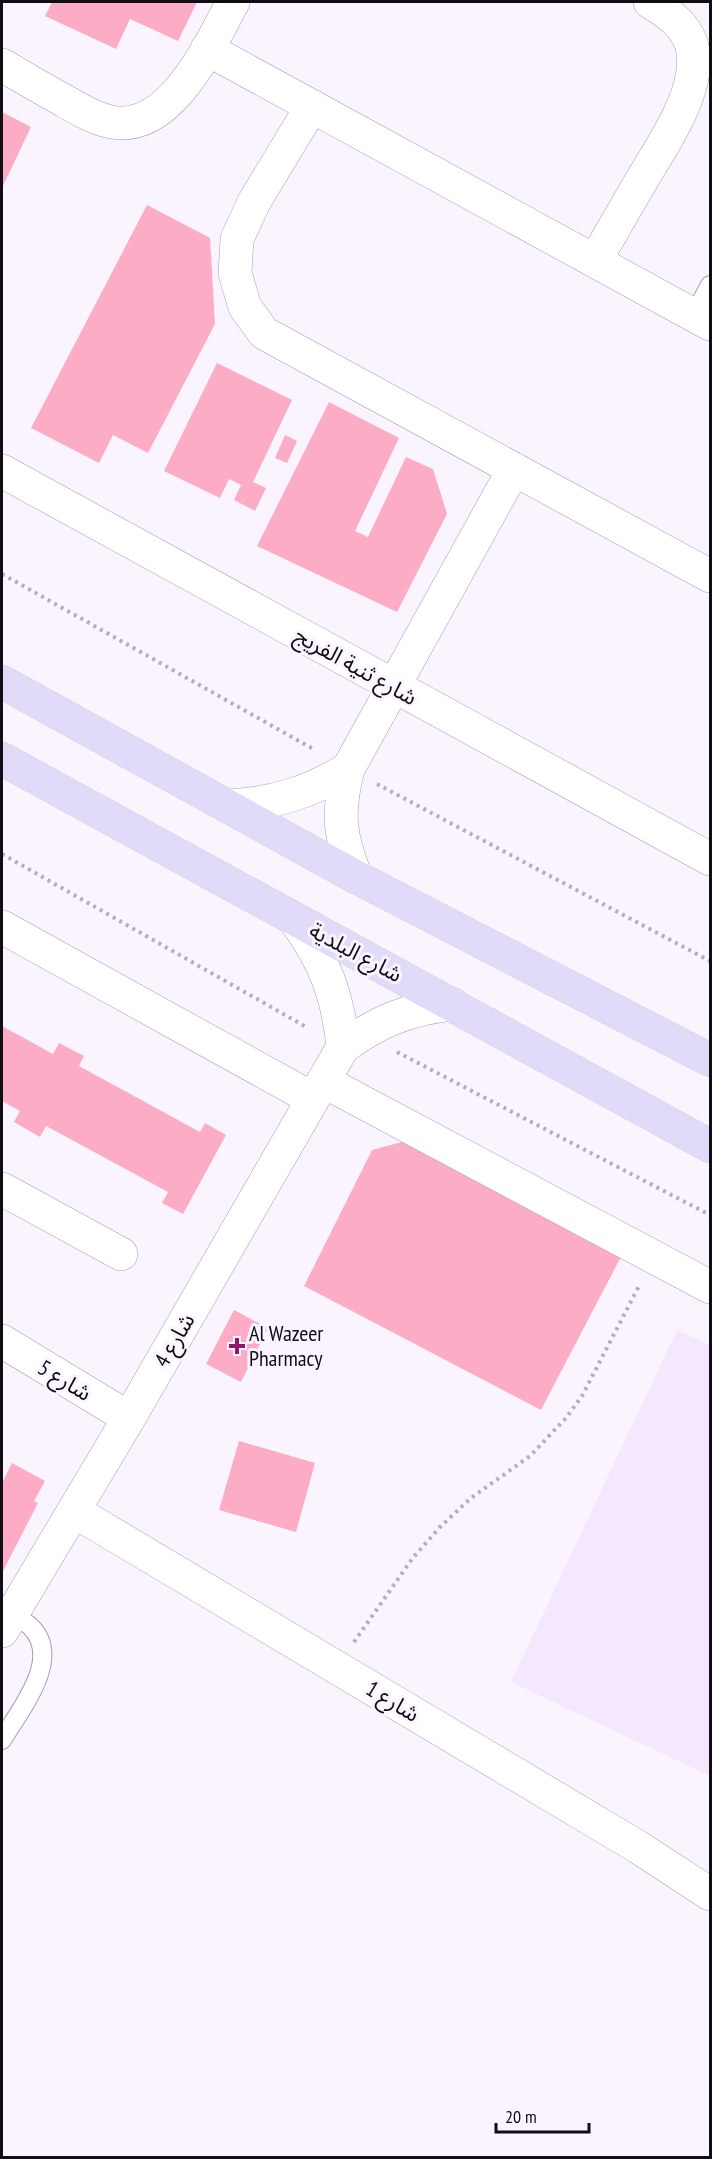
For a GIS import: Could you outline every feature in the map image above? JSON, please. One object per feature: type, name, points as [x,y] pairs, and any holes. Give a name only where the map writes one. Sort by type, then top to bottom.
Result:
[{"type":"main road","points":[[2,682],[356,877],[711,1060]]},
{"type":"main road","name":"شارع البلدية","points":[[2,759],[711,1146]]},
{"type":"street","points":[[2,65],[90,115],[112,122],[135,122],[156,113],[177,94],[207,49],[233,2]]},
{"type":"street","points":[[595,261],[680,114],[692,81],[693,51],[683,27],[664,10],[650,2]]},
{"type":"street","points":[[207,49],[702,319]]},
{"type":"street","points":[[312,106],[254,202],[237,239],[235,273],[245,307],[264,333],[711,576]]},
{"type":"street","points":[[356,877],[345,851],[340,824],[341,796],[348,769],[514,469]]},
{"type":"street","name":"شارع ثنية الفريج","points":[[2,471],[711,859]]},
{"type":"street","points":[[229,806],[260,804],[291,796],[321,785],[348,769]]},
{"type":"street","points":[[294,919],[311,941],[334,992],[340,1020],[352,1041],[382,1022],[405,1013],[452,1004]]},
{"type":"street","points":[[2,927],[318,1090],[711,1287]]},
{"type":"street","name":"شارع 4","points":[[6,1623],[129,1418],[318,1090],[352,1041]]},
{"type":"street","points":[[2,1189],[121,1254]]},
{"type":"street","name":"شارع 5","points":[[2,1341],[129,1418]]},
{"type":"street","name":"شارع 1","points":[[74,1511],[638,1847],[711,1894]]},
{"type":"lane","points":[[702,319],[711,285]]},
{"type":"lane","points":[[2,1740],[39,1676],[43,1656],[37,1636],[30,1627],[6,1623]]},
{"type":"path","points":[[2,574],[348,769],[711,961]]},
{"type":"path","points":[[2,854],[352,1041],[711,1215]]},
{"type":"path","points":[[337,1667],[405,1567],[440,1527],[471,1498],[530,1456],[566,1418],[582,1396],[654,1257]]},
{"type":"shaded area","points":[[677,1330],[710,1345],[710,1776],[511,1682]]},
{"type":"building","points":[[52,2],[197,2],[178,41],[130,19],[116,49],[45,16]]},
{"type":"building","points":[[2,112],[31,127],[2,188]]},
{"type":"building","points":[[147,205],[210,238],[215,324],[148,453],[113,435],[99,463],[31,428]]},
{"type":"building","points":[[217,363],[292,400],[253,482],[266,488],[255,511],[234,500],[241,485],[229,479],[220,498],[164,471]]},
{"type":"building","points":[[329,402],[399,438],[355,531],[368,537],[406,457],[433,469],[447,514],[397,612],[257,546]]},
{"type":"building","points":[[285,435],[297,441],[287,463],[275,458]]},
{"type":"building","points":[[2,1026],[53,1054],[59,1043],[84,1056],[79,1066],[200,1132],[205,1123],[226,1135],[183,1214],[162,1203],[168,1192],[46,1126],[40,1137],[14,1122],[20,1111],[2,1101]]},
{"type":"building","points":[[413,1139],[625,1249],[541,1410],[304,1286],[372,1150]]},
{"type":"building","name":"Al Wazeer Pharmacy","points":[[234,1310],[268,1328],[241,1382],[206,1364]]},
{"type":"building","points":[[239,1441],[315,1463],[296,1532],[219,1510]]},
{"type":"building","points":[[12,1463],[45,1481],[34,1501],[38,1503],[2,1573],[2,1483]]},
{"type":"place","name":"Al Wazeer Pharmacy","points":[[237,1346]]}]
